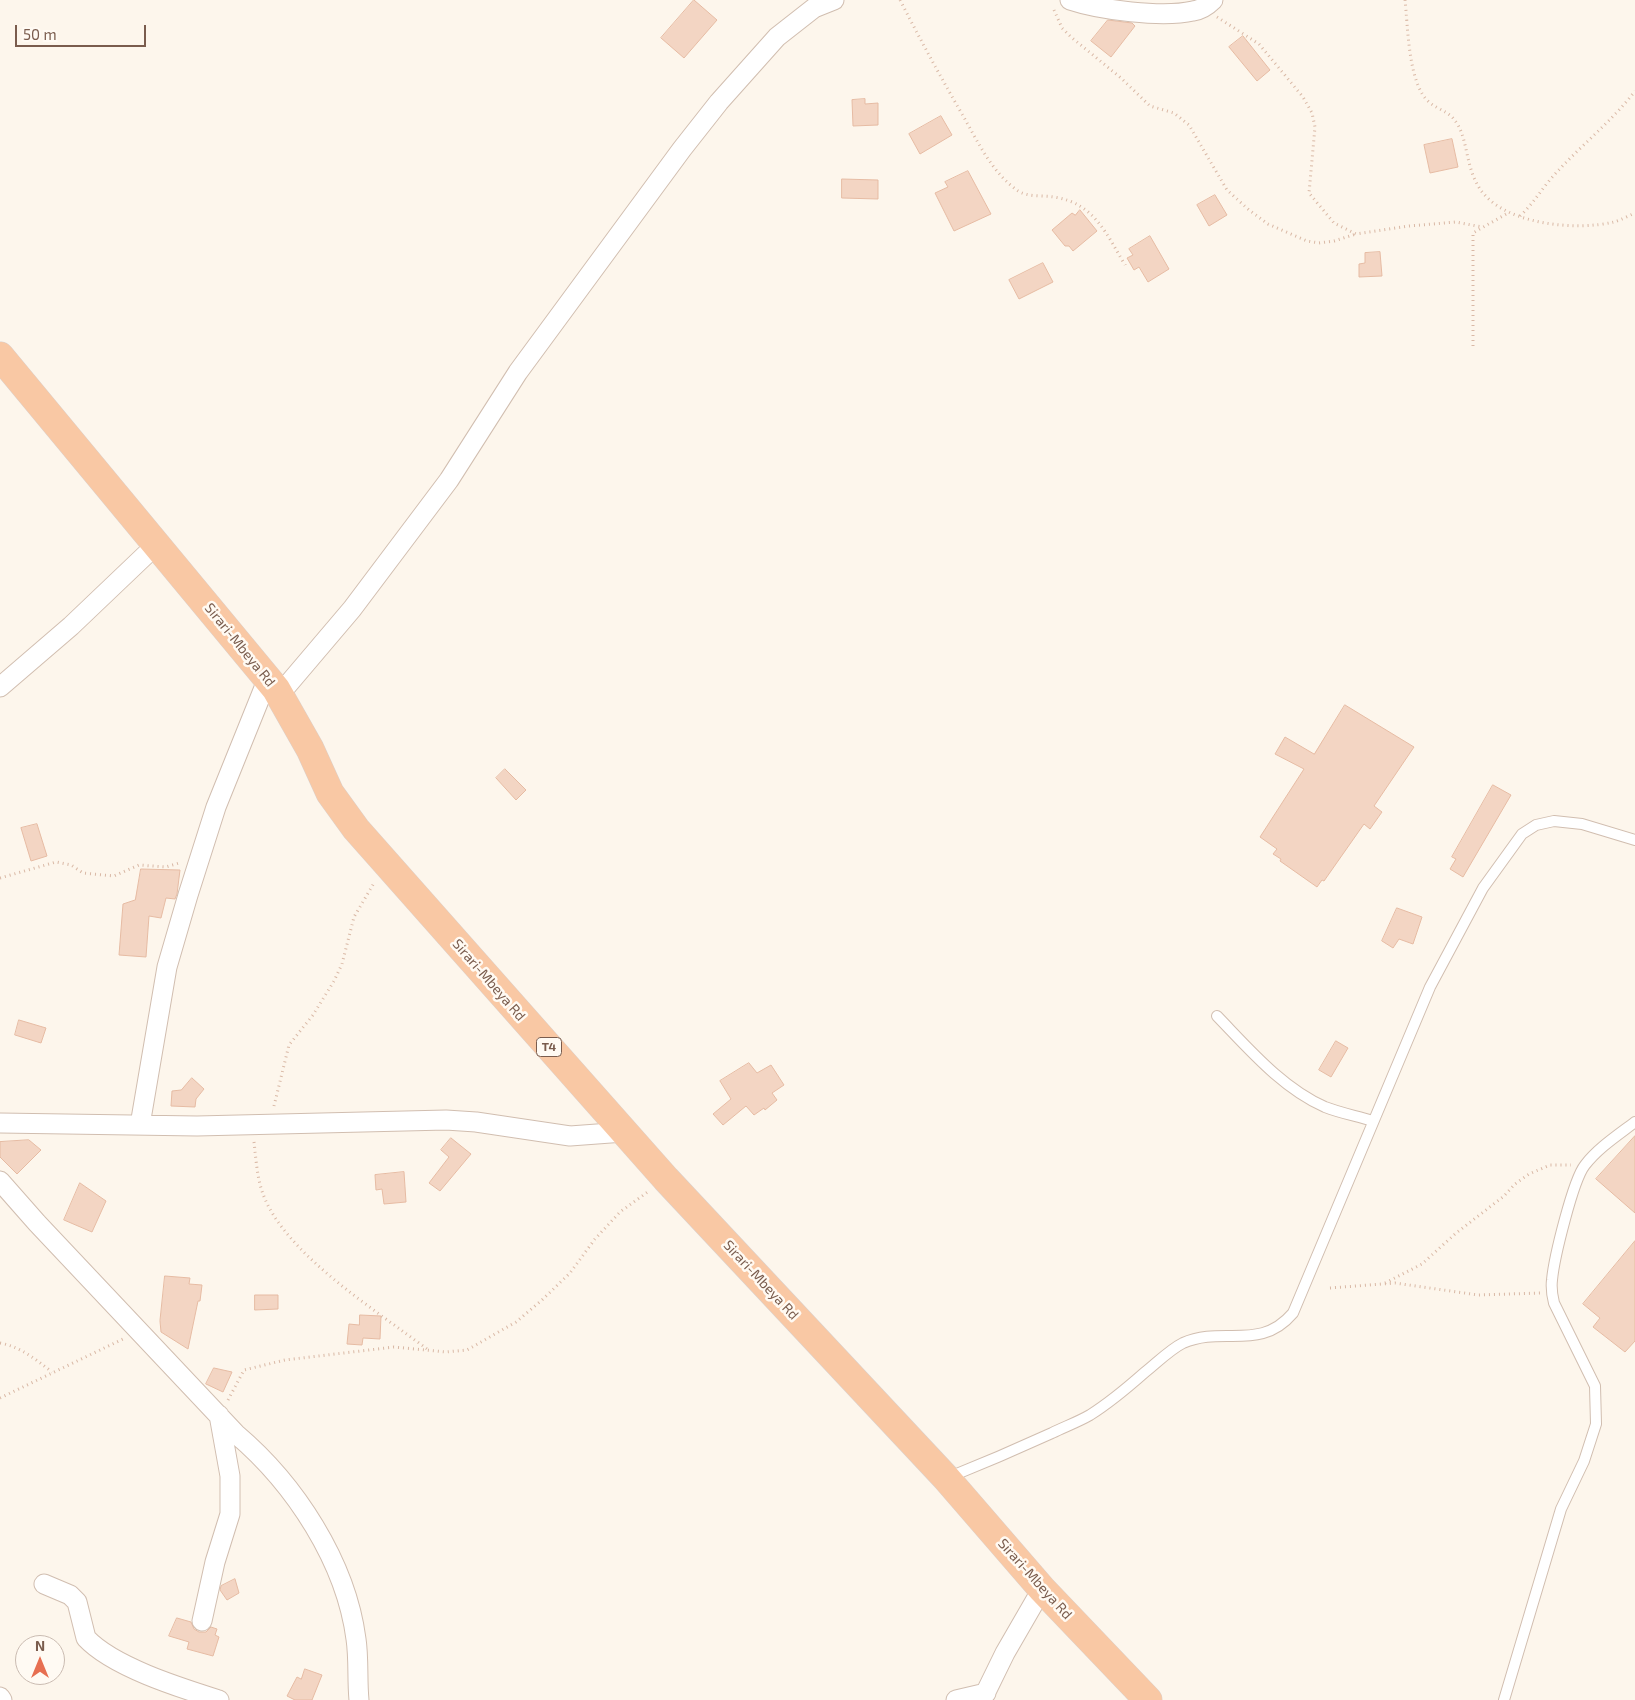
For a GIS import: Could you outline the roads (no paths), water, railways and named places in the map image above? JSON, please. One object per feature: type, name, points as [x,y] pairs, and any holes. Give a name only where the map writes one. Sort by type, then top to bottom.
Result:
[{"type":"highway","name":"Sirari-Mbeya Rd","points":[[0,356],[274,687],[310,749],[330,793],[356,829],[666,1179],[946,1478],[1042,1589],[1148,1700]]},
{"type":"street","points":[[140,1125],[167,967],[203,848],[216,807],[274,687],[352,609],[449,480],[518,372],[698,128],[777,37],[814,8],[834,0]]},
{"type":"street","points":[[1061,3],[1082,4],[1125,11],[1180,12],[1206,4]]},
{"type":"street","points":[[0,687],[71,626],[156,545]]},
{"type":"street","points":[[0,1123],[140,1125],[446,1120],[476,1122],[570,1136],[624,1132]]},
{"type":"street","points":[[0,1181],[139,1332],[277,1475],[330,1550],[356,1638],[359,1700]]},
{"type":"street","points":[[202,1621],[215,1562],[230,1514],[230,1476],[219,1416]]},
{"type":"street","points":[[44,1584],[74,1598],[80,1608],[86,1638],[110,1656],[151,1676],[219,1700]]},
{"type":"street","points":[[956,1700],[984,1696],[1042,1589]]},
{"type":"lane","points":[[946,1478],[1003,1456],[1088,1416],[1125,1390],[1171,1350],[1184,1343],[1216,1336],[1249,1336],[1273,1330],[1284,1324],[1294,1313],[1430,986],[1483,888],[1522,834],[1536,825],[1554,821],[1582,824],[1635,840]]},
{"type":"lane","points":[[1217,1016],[1254,1054],[1304,1096],[1326,1107],[1373,1121]]},
{"type":"lane","points":[[1504,1700],[1561,1508],[1584,1461],[1596,1424],[1595,1386],[1554,1303],[1551,1292],[1556,1257],[1577,1179],[1585,1164],[1593,1155],[1635,1122]]}]
